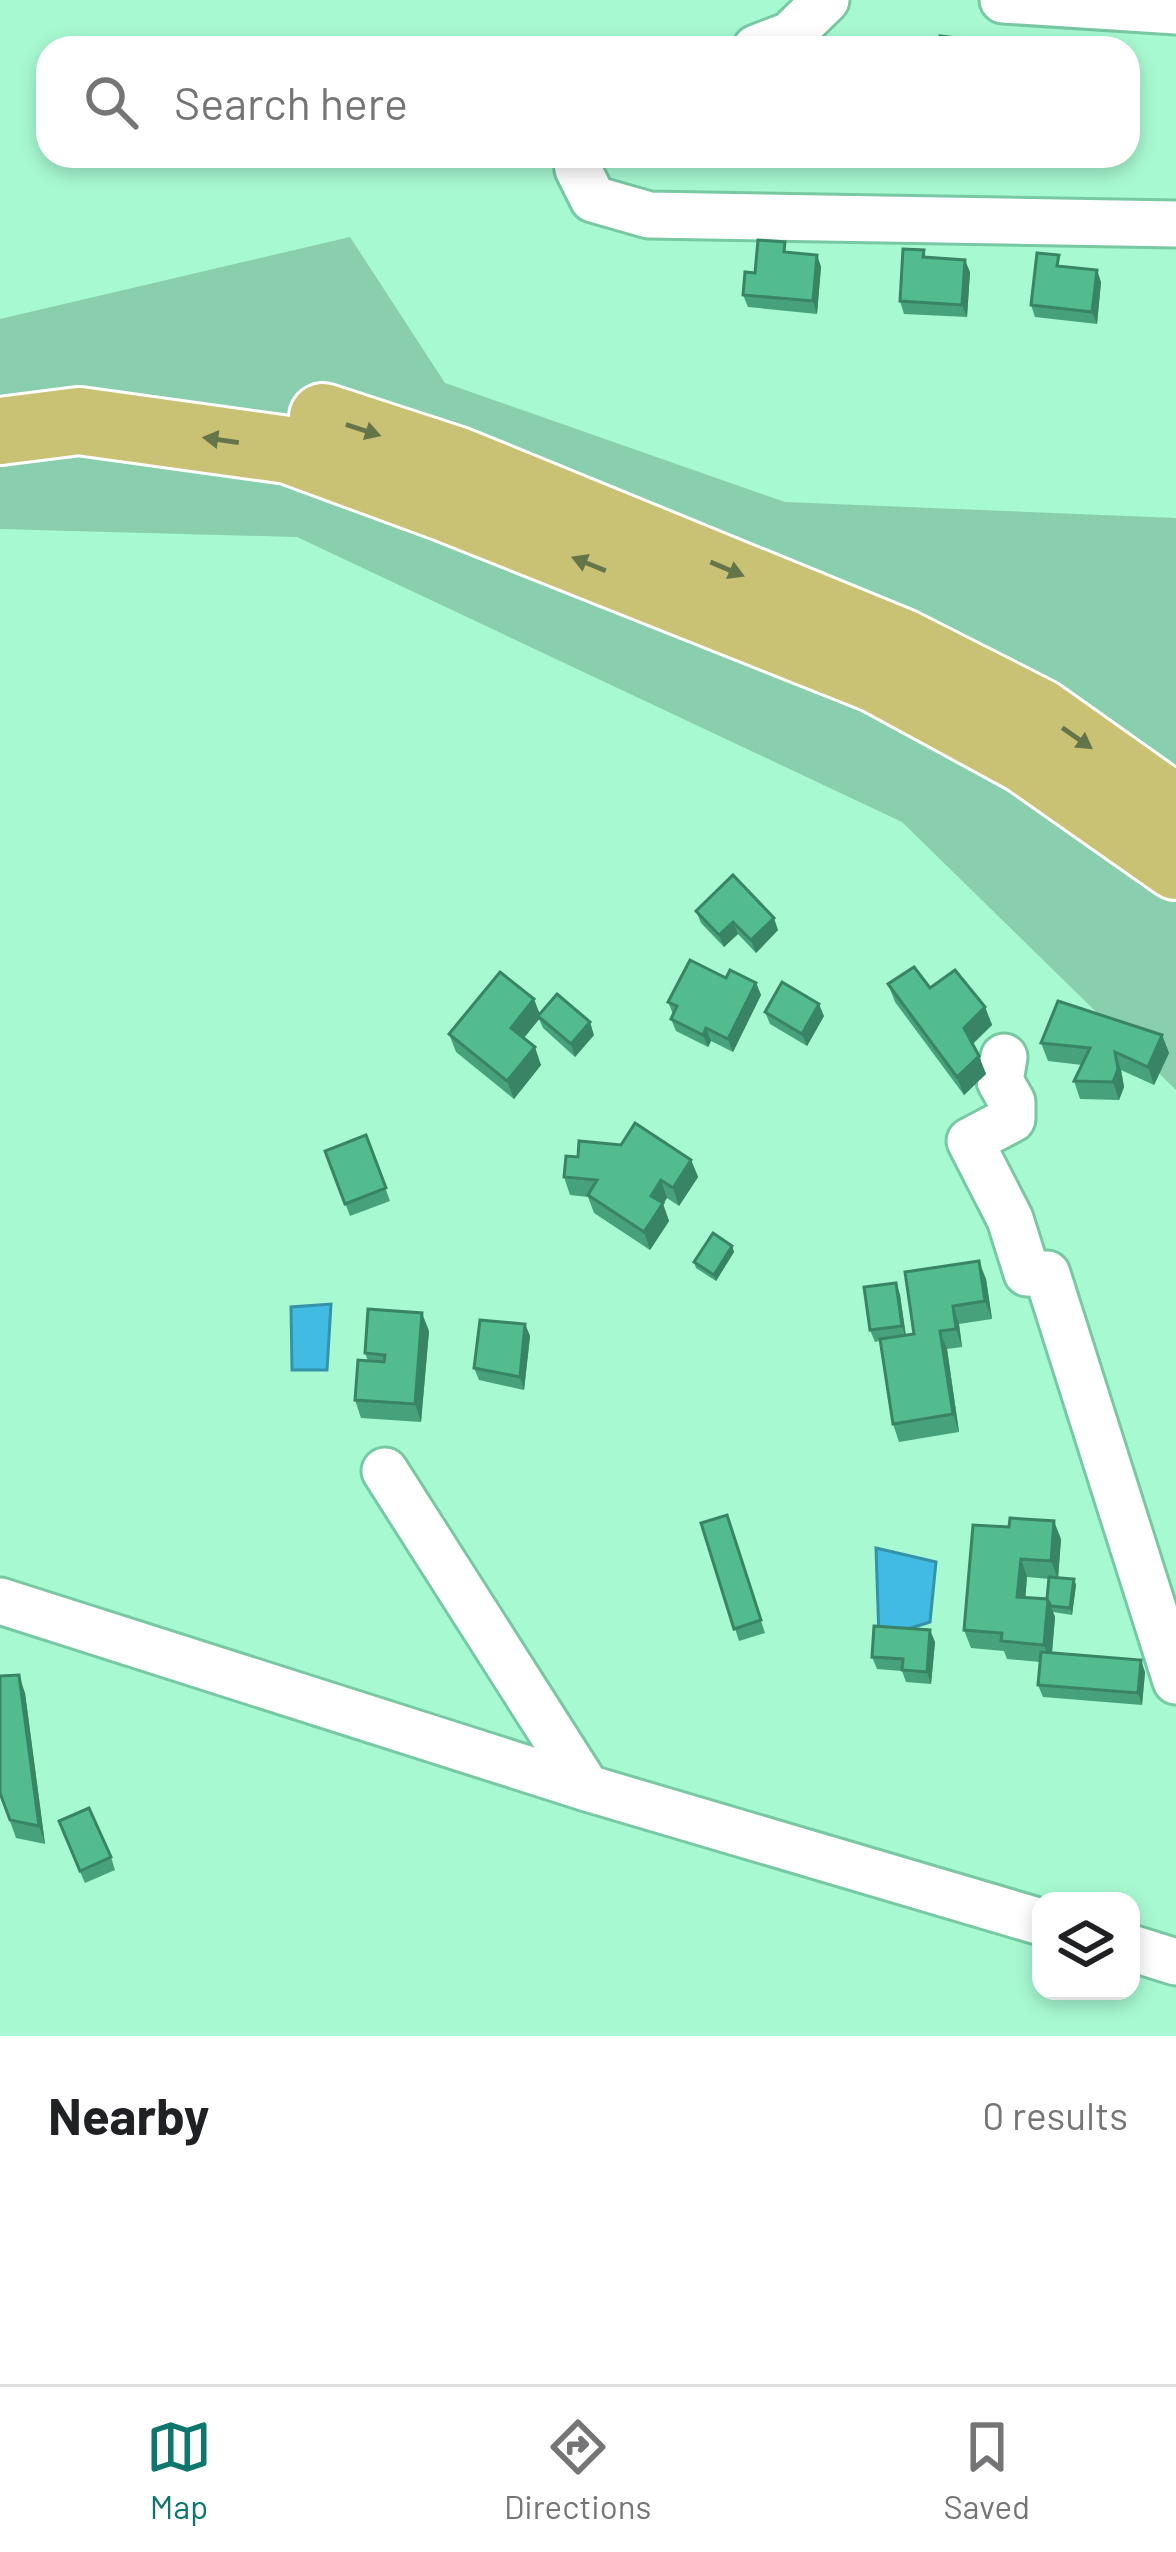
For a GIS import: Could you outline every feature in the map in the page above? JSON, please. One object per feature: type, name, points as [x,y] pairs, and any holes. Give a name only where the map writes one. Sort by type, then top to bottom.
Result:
[{"type":"highway","points":[[0,386],[84,378],[274,401],[458,460],[901,642],[1039,712],[1176,809]]},
{"type":"highway","points":[[0,431],[79,421],[288,450],[446,508],[895,689],[1025,760],[1176,866]]},
{"type":"highway","points":[[674,598],[1027,790],[1176,909]]},
{"type":"street","points":[[787,36],[826,0]]},
{"type":"street","points":[[1003,0],[1176,11]]},
{"type":"street","points":[[578,168],[593,199],[649,214],[1176,224]]},
{"type":"street","points":[[1004,1057],[1000,1081],[1012,1102],[1012,1119],[970,1141],[1010,1219],[1028,1274],[1047,1274],[1176,1682]]},
{"type":"street","points":[[385,1472],[587,1788]]},
{"type":"street","points":[[0,1601],[587,1788],[1032,1919]]},
{"type":"street","points":[[1140,1951],[1176,1962]]},
{"type":"green space","points":[[350,237],[445,383],[785,502],[1176,518],[1176,1090],[902,822],[297,537],[0,529],[0,319]]},
{"type":"water","points":[[331,1304],[327,1370],[292,1370],[291,1307]]},
{"type":"water","points":[[876,1548],[936,1562],[930,1622],[879,1638]]},
{"type":"building","points":[[758,240],[785,242],[784,252],[817,255],[813,301],[743,295],[745,272],[755,273]]},
{"type":"building","points":[[903,249],[924,250],[923,257],[965,260],[962,305],[900,301]]},
{"type":"building","points":[[1037,253],[1059,255],[1057,266],[1097,270],[1092,312],[1031,305]]},
{"type":"building","points":[[733,875],[774,918],[751,940],[733,922],[719,935],[696,911]]},
{"type":"building","points":[[690,960],[726,978],[730,970],[756,983],[728,1039],[706,1028],[703,1035],[671,1019],[677,1006],[668,1002]]},
{"type":"building","points":[[914,967],[930,988],[955,970],[985,1007],[964,1028],[979,1056],[957,1077],[888,984]]},
{"type":"building","points":[[500,972],[534,999],[511,1028],[535,1047],[507,1081],[449,1034]]},
{"type":"building","points":[[782,982],[819,1004],[802,1034],[765,1012]]},
{"type":"building","points":[[557,994],[590,1022],[571,1044],[538,1016]]},
{"type":"building","points":[[1058,1001],[1162,1035],[1148,1067],[1115,1052],[1118,1069],[1113,1082],[1074,1081],[1090,1048],[1041,1043]]},
{"type":"building","points":[[635,1123],[691,1160],[673,1188],[661,1180],[651,1196],[663,1203],[644,1232],[588,1195],[597,1180],[564,1177],[566,1156],[578,1157],[579,1141],[621,1145]]},
{"type":"building","points":[[366,1135],[386,1188],[345,1204],[325,1151]]},
{"type":"building","points":[[713,1233],[732,1246],[714,1275],[694,1262]]},
{"type":"building","points":[[979,1261],[985,1301],[953,1306],[956,1329],[940,1331],[953,1414],[893,1424],[880,1339],[914,1334],[905,1272]]},
{"type":"building","points":[[896,1283],[902,1326],[870,1330],[864,1287]]},
{"type":"building","points":[[368,1309],[422,1313],[415,1404],[355,1400],[358,1360],[384,1362],[385,1355],[365,1353]]},
{"type":"building","points":[[480,1320],[525,1324],[520,1377],[474,1368]]},
{"type":"building","points":[[727,1515],[761,1620],[734,1629],[701,1523]]},
{"type":"building","points":[[1010,1518],[1054,1521],[1051,1561],[1021,1559],[1017,1597],[1048,1599],[1044,1645],[1001,1641],[1002,1633],[964,1630],[973,1525],[1009,1527]]},
{"type":"building","points":[[1049,1577],[1074,1579],[1070,1608],[1051,1606]]},
{"type":"building","points":[[874,1626],[930,1630],[927,1672],[902,1670],[903,1659],[872,1657]]},
{"type":"building","points":[[1041,1652],[1141,1660],[1138,1693],[1038,1685]]},
{"type":"building","points":[[19,1675],[39,1826],[10,1820],[0,1793],[0,1676]]},
{"type":"building","points":[[89,1808],[111,1857],[80,1871],[59,1821]]}]
